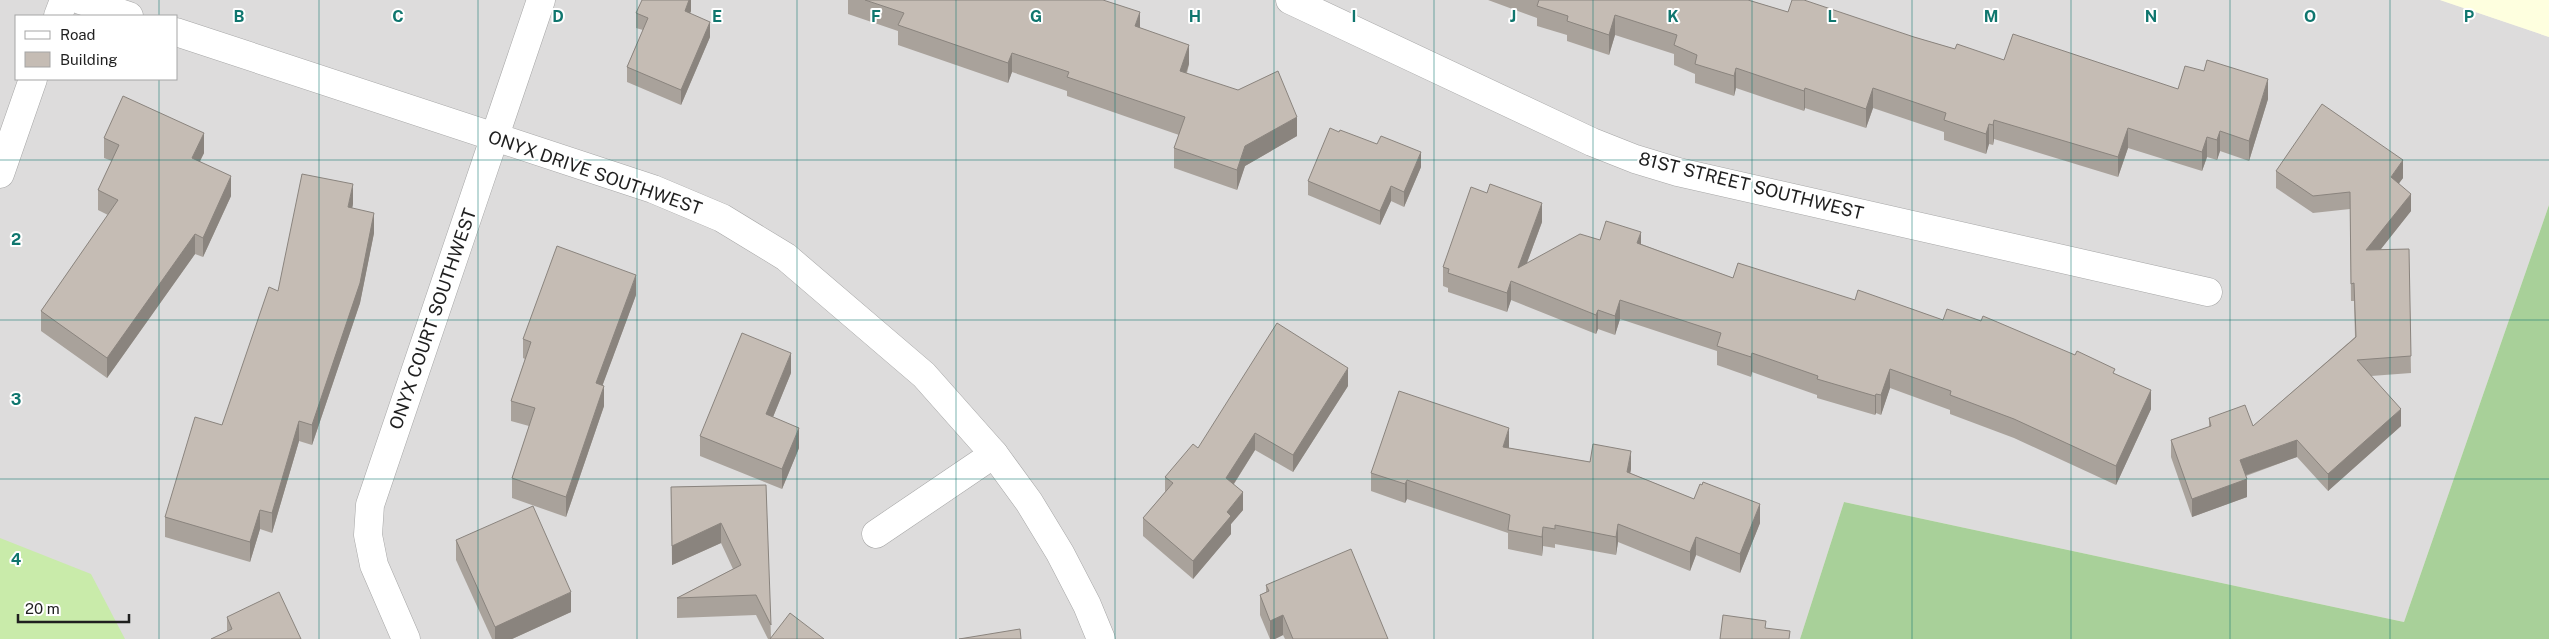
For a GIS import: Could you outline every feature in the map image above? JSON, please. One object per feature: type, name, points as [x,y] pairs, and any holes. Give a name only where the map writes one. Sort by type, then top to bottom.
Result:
[{"type":"street","points":[[58,15],[64,0]]},
{"type":"street","points":[[80,0],[126,15]]},
{"type":"street","name":"ONYX COURT SOUTHWEST","points":[[406,639],[374,564],[368,535],[370,505],[541,0]]},
{"type":"street","name":"81ST STREET SOUTHWEST","points":[[1290,0],[1592,142],[1635,159],[1678,172],[2208,292]]},
{"type":"street","name":"ONYX DRIVE SOUTHWEST","points":[[178,33],[653,189],[722,218],[786,257],[885,339],[924,375],[960,413],[994,454],[1029,502],[1060,552],[1087,605],[1101,639]]},
{"type":"street","points":[[0,174],[33,80]]},
{"type":"street","points":[[876,534],[994,454]]},
{"type":"shaded area","points":[[0,0],[2440,0],[2549,37],[2549,205],[2404,622],[1844,502],[1800,639],[0,639]]},
{"type":"shaded area","points":[[2440,0],[2549,0],[2549,37]]},
{"type":"green space","points":[[2549,205],[2549,639],[1800,639],[1844,502],[2404,622]]},
{"type":"green space","points":[[0,538],[91,574],[125,639],[0,639]]},
{"type":"building","points":[[642,0],[689,0],[685,11],[710,22],[681,90],[627,67],[648,18],[636,13]]},
{"type":"building","points":[[865,0],[1103,0],[1140,12],[1135,26],[1189,45],[1180,71],[1238,90],[1278,71],[1297,117],[1245,146],[1237,170],[1174,148],[1185,117],[1067,77],[1069,72],[1012,53],[1008,63],[898,25],[904,13]]},
{"type":"building","points":[[1539,0],[1748,0],[1788,12],[1792,0],[1804,0],[1914,37],[1955,49],[1957,44],[2004,60],[2013,34],[2178,89],[2185,66],[2204,71],[2207,60],[2268,79],[2249,141],[2220,131],[2217,140],[2207,137],[2202,152],[2128,128],[2118,157],[1994,120],[1993,125],[1989,124],[1986,134],[1944,120],[1946,113],[1873,88],[1866,109],[1805,88],[1804,91],[1736,68],[1734,76],[1695,64],[1697,55],[1674,45],[1677,35],[1615,15],[1609,35],[1567,21],[1568,16],[1537,6]]},
{"type":"building","points":[[123,96],[204,133],[192,158],[231,176],[203,238],[195,234],[107,358],[41,311],[118,200],[98,190],[119,145],[104,138]]},
{"type":"building","points":[[2322,104],[2403,160],[2391,177],[2411,194],[2366,250],[2409,249],[2411,356],[2357,360],[2401,409],[2328,474],[2297,440],[2240,460],[2247,479],[2192,499],[2171,440],[2211,426],[2209,418],[2245,405],[2253,426],[2356,337],[2354,283],[2351,284],[2350,192],[2313,196],[2276,171]]},
{"type":"building","points":[[1330,128],[1377,144],[1381,136],[1421,152],[1404,192],[1391,186],[1380,211],[1308,181]]},
{"type":"building","points":[[302,174],[353,184],[348,207],[374,213],[360,283],[312,425],[299,421],[272,513],[260,510],[250,542],[165,517],[195,417],[222,425],[269,287],[278,291]]},
{"type":"building","points":[[1490,184],[1542,203],[1518,268],[1580,234],[1600,240],[1606,221],[1641,232],[1637,243],[1733,278],[1738,263],[1855,300],[1858,290],[1943,320],[1947,309],[1981,321],[1983,316],[2075,355],[2077,351],[2115,369],[2113,373],[2151,390],[2116,466],[2014,419],[1950,395],[1951,391],[1890,369],[1881,395],[1876,394],[1875,396],[1817,379],[1818,376],[1752,353],[1751,357],[1717,346],[1721,333],[1620,300],[1615,316],[1598,310],[1596,315],[1511,281],[1507,293],[1448,273],[1449,269],[1443,267],[1471,187],[1487,193]]},
{"type":"building","points":[[557,246],[636,275],[596,383],[604,386],[566,497],[512,478],[535,408],[511,401],[531,342],[523,339]]},
{"type":"building","points":[[1277,323],[1348,368],[1293,455],[1255,433],[1226,478],[1243,492],[1227,512],[1231,516],[1193,561],[1143,518],[1173,483],[1165,477],[1193,444],[1198,448]]},
{"type":"building","points":[[742,333],[791,353],[766,414],[799,428],[782,469],[700,436]]},
{"type":"building","points":[[1399,391],[1509,428],[1503,447],[1590,462],[1593,444],[1631,451],[1627,472],[1694,499],[1700,484],[1702,485],[1703,482],[1760,504],[1740,554],[1696,537],[1690,552],[1618,524],[1616,537],[1555,525],[1555,529],[1543,527],[1542,537],[1508,530],[1510,515],[1407,480],[1405,484],[1371,473]]},
{"type":"building","points":[[766,485],[771,625],[756,595],[677,598],[741,565],[721,523],[672,546],[671,487]]},
{"type":"building","points":[[533,506],[571,592],[495,627],[456,540]]},
{"type":"building","points":[[1351,549],[1388,639],[1293,639],[1283,615],[1270,621],[1260,595],[1269,591],[1266,585]]},
{"type":"building","points":[[279,592],[301,639],[211,639],[232,629],[227,617]]},
{"type":"building","points":[[790,613],[824,639],[770,639]]},
{"type":"building","points":[[1723,615],[1766,621],[1765,628],[1790,631],[1789,639],[1720,639]]},
{"type":"building","points":[[1020,629],[1021,639],[959,639]]}]
